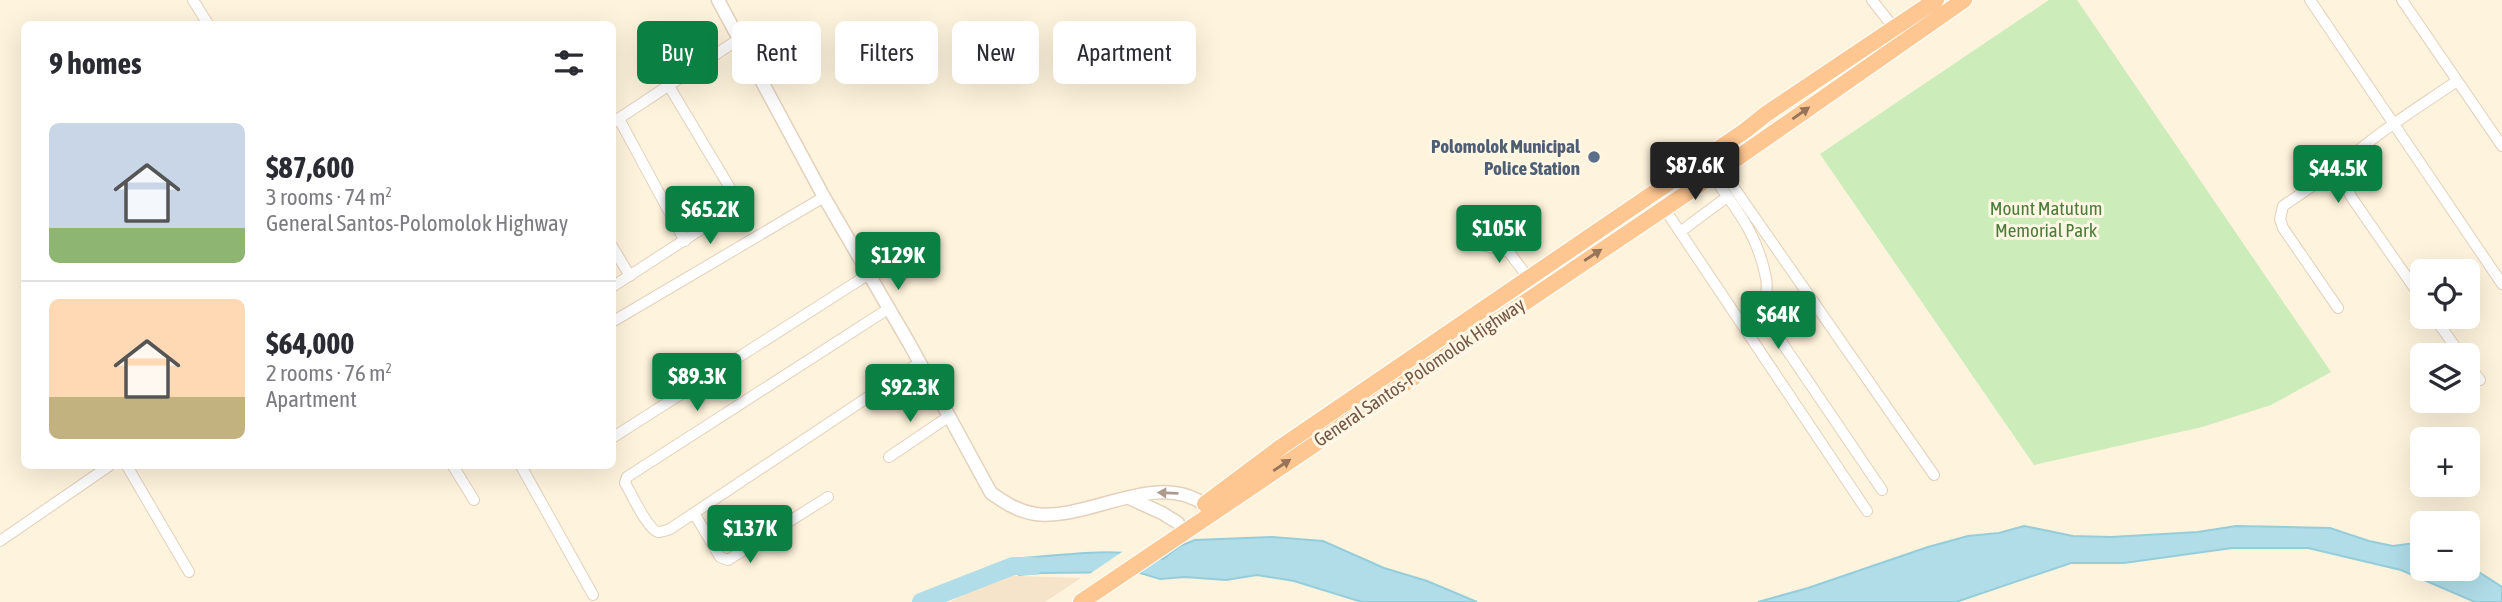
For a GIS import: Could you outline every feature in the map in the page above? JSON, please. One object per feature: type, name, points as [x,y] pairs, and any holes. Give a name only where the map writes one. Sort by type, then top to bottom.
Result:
[{"type":"highway","points":[[1066,602],[1089,593],[1157,544],[1178,523],[1282,447],[1936,0]]},
{"type":"highway","name":"General Santos-Polomolok Highway","points":[[1157,544],[1664,208],[1964,0]]},
{"type":"street","points":[[193,0],[206,21]]},
{"type":"street","points":[[718,0],[732,26]]},
{"type":"street","points":[[1872,0],[1894,28]]},
{"type":"street","points":[[2309,0],[2502,284]]},
{"type":"street","points":[[2402,0],[2502,146]]},
{"type":"street","points":[[685,241],[616,121],[732,44]]},
{"type":"street","points":[[2338,308],[2283,228],[2280,219],[2283,206],[2337,169],[2393,124],[2457,81]]},
{"type":"street","points":[[763,84],[990,493],[1012,507],[1034,513],[1063,514],[1129,498],[1170,492],[1190,496],[1205,505]]},
{"type":"street","points":[[616,285],[736,208],[737,201],[669,86]]},
{"type":"street","points":[[2337,169],[2352,198],[2410,282]]},
{"type":"street","points":[[1716,172],[1727,197],[1758,245],[1767,284],[1765,316],[1768,322],[1882,490]]},
{"type":"street","points":[[1716,172],[1934,475]]},
{"type":"street","points":[[616,320],[824,197]]},
{"type":"street","points":[[1680,232],[1727,197]]},
{"type":"street","points":[[1664,208],[1867,511]]},
{"type":"street","points":[[1474,243],[1509,252],[1529,279]]},
{"type":"street","points":[[616,253],[630,276]]},
{"type":"street","points":[[616,435],[869,274]]},
{"type":"street","points":[[888,309],[626,479],[625,483],[653,530],[661,532],[670,529],[919,363]]},
{"type":"street","points":[[889,457],[948,417]]},
{"type":"street","points":[[0,541],[105,469]]},
{"type":"street","points":[[129,469],[189,572]]},
{"type":"street","points":[[455,469],[474,500]]},
{"type":"street","points":[[523,469],[593,594]]},
{"type":"street","points":[[694,513],[720,557],[728,560],[828,497]]},
{"type":"street","points":[[1129,498],[1178,523]]},
{"type":"shaded area","points":[[1003,574],[1081,578],[1045,602],[950,602]]},
{"type":"green space","name":"Mount Matutum Memorial Park","points":[[2049,0],[2077,0],[2331,372],[2271,405],[2202,427],[2034,465],[1820,154]]},
{"type":"water","points":[[2024,526],[2073,536],[2111,537],[2198,532],[2236,526],[2330,528],[2393,546],[2410,544],[2410,574],[2308,548],[2232,548],[2124,563],[2071,563],[1956,602],[1758,602],[1928,547],[1968,536],[1999,533]]},
{"type":"water","points":[[1272,537],[1323,541],[1384,568],[1427,581],[1477,602],[1362,602],[1294,581],[1257,575],[1226,580],[1185,577],[1160,579],[1137,572],[1019,575],[1013,566],[1022,558],[1111,552],[1163,559],[1180,546],[1195,540]]},
{"type":"water","points":[[2480,573],[2502,587],[2502,602],[2475,602],[2426,581],[2480,581]]},
{"type":"pier","points":[[1125,550],[1149,551],[1132,576],[1085,577]]},
{"type":"waterway","points":[[921,602],[1013,566],[1034,566]]},
{"type":"place","name":"Polomolok Municipal Police Station","points":[[1594,157]]}]
